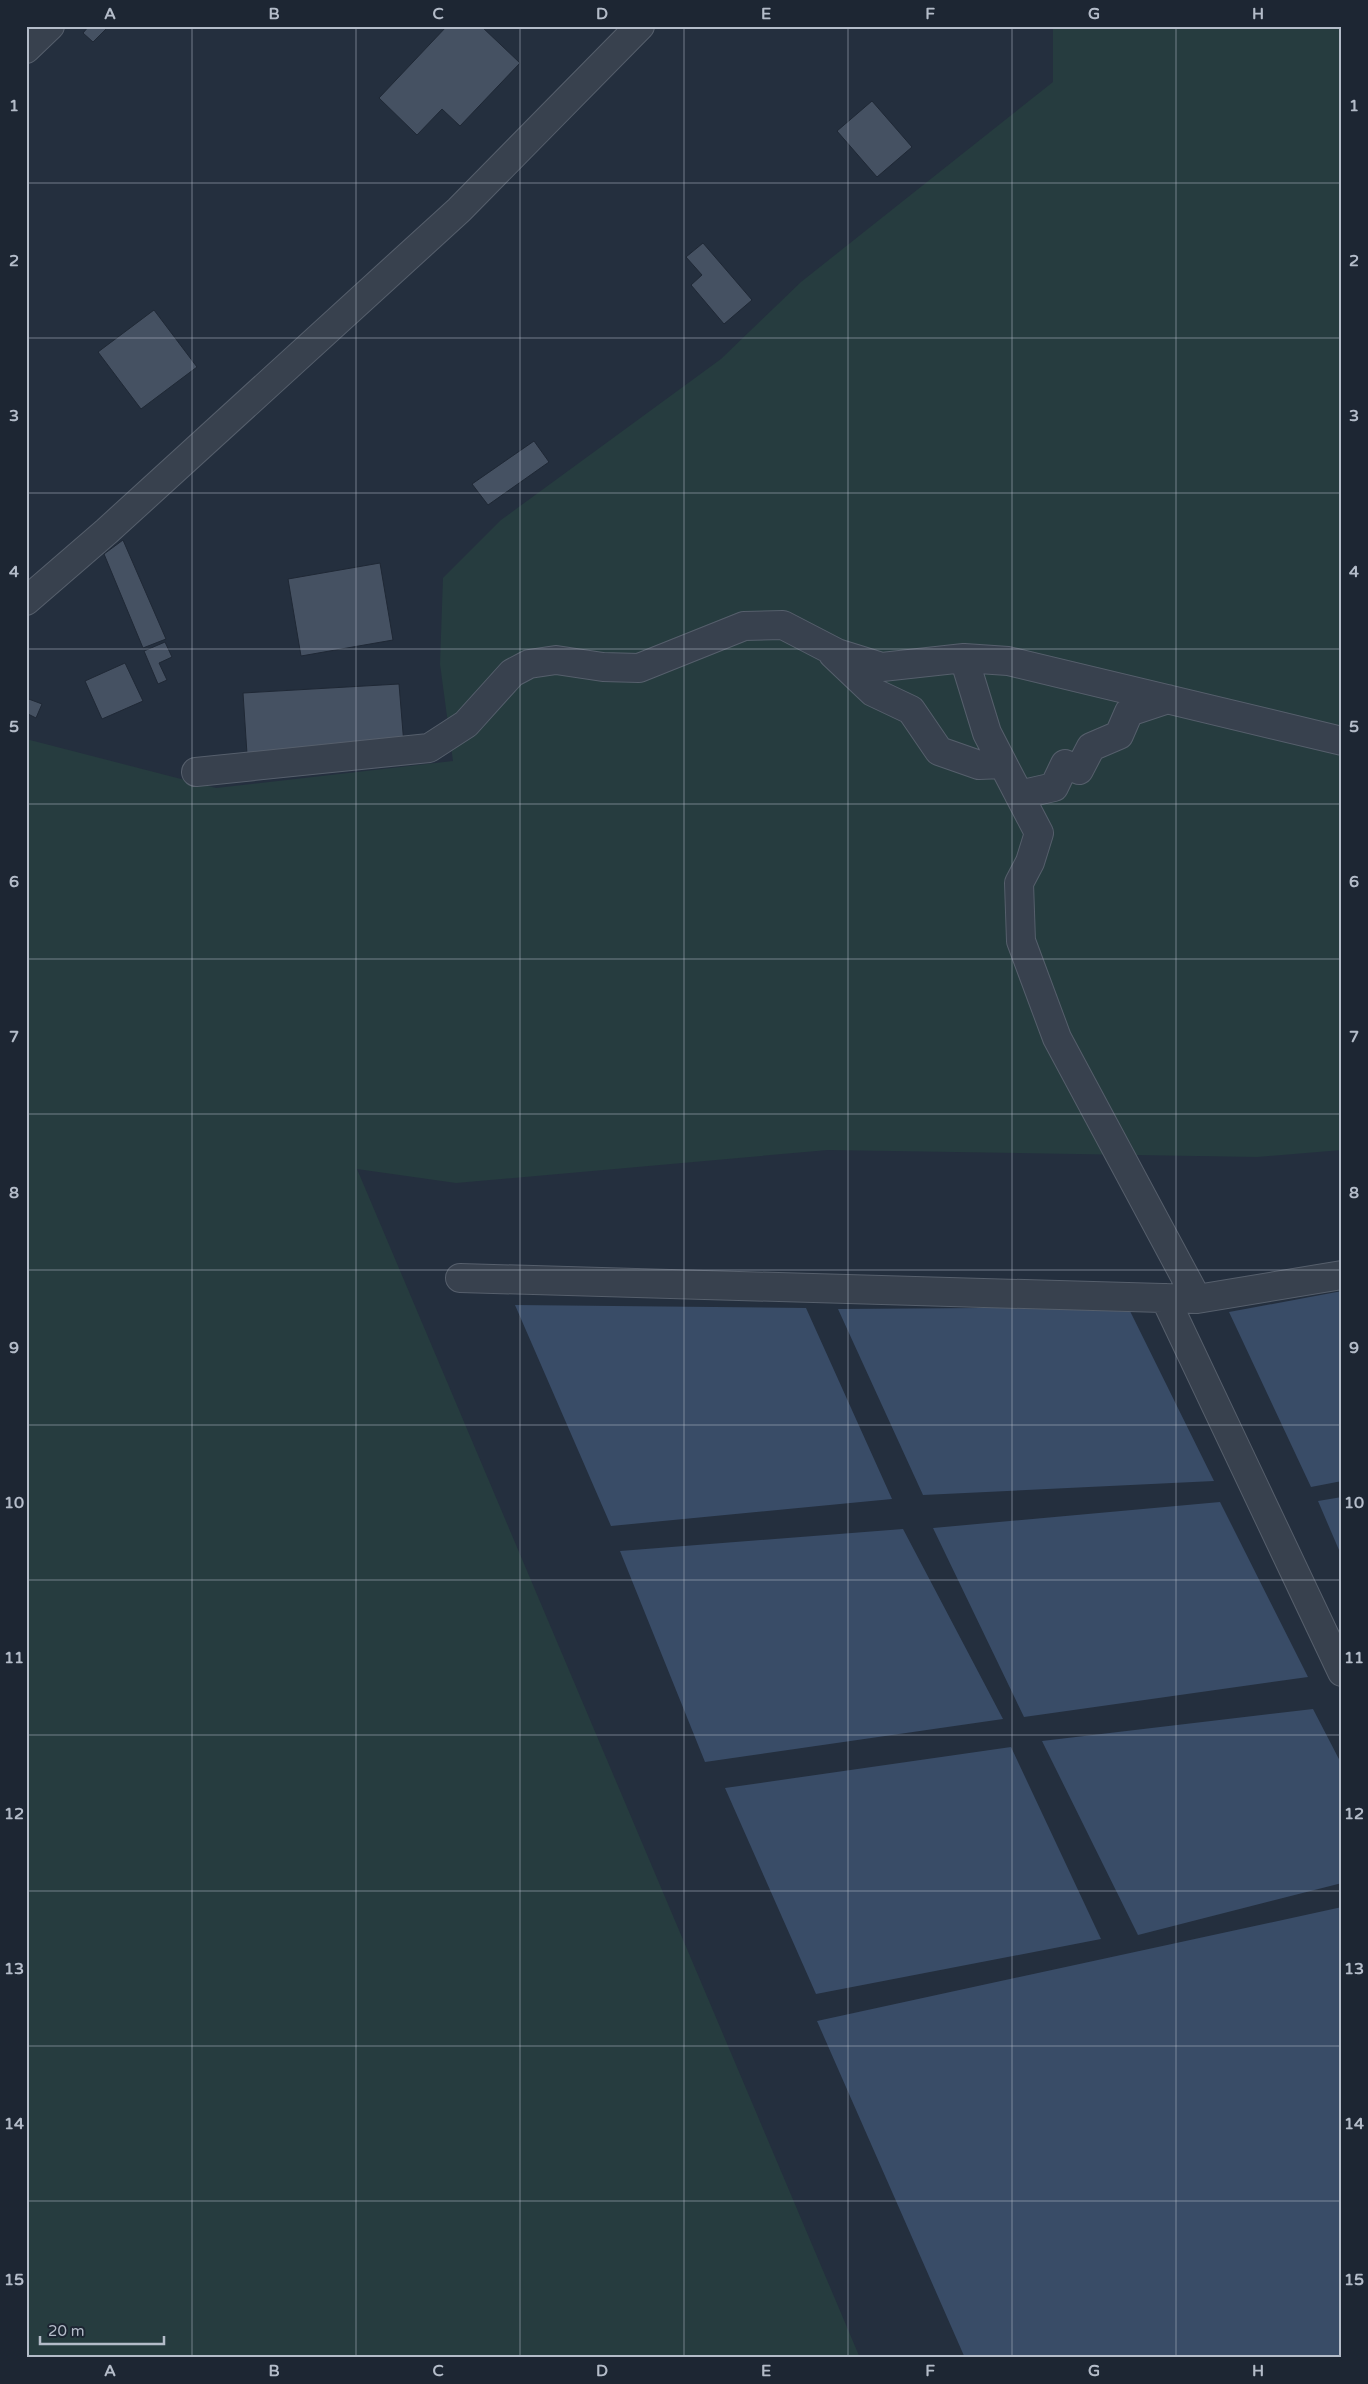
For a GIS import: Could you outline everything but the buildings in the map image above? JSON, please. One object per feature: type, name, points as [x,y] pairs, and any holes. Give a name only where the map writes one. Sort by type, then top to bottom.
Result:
[{"type":"street","points":[[26,49],[50,26]]},
{"type":"street","points":[[26,600],[114,524],[459,210],[640,26]]},
{"type":"street","points":[[196,772],[429,748],[466,724],[512,673],[529,664],[556,660],[603,667],[639,668],[744,626],[783,625],[837,653],[882,667],[964,658],[1008,661],[1342,741]]},
{"type":"street","points":[[825,646],[872,692],[911,710],[939,751],[979,765],[1003,764]]},
{"type":"street","points":[[964,658],[988,733],[1039,833],[1030,862],[1019,883],[1021,941],[1057,1038],[1197,1299]]},
{"type":"street","points":[[1019,795],[1054,787],[1065,764],[1079,770],[1091,747],[1119,735],[1129,712],[1168,699]]},
{"type":"street","points":[[460,1278],[1197,1299],[1342,1275]]},
{"type":"street","points":[[1165,1298],[1342,1672]]},
{"type":"green space","points":[[1053,26],[1342,26],[1342,1150],[1257,1157],[828,1150],[456,1183],[357,1169],[860,2358],[26,2358],[26,739],[216,788],[453,761],[440,664],[443,578],[501,520],[721,359],[801,282],[1053,82]]},
{"type":"water","points":[[1342,1291],[1342,1481],[1311,1487],[1229,1312]]},
{"type":"water","points":[[515,1305],[806,1308],[892,1499],[611,1526]]},
{"type":"water","points":[[1128,1307],[1214,1481],[923,1495],[838,1309]]},
{"type":"water","points":[[1342,1497],[1342,1557],[1318,1501]]},
{"type":"water","points":[[1220,1502],[1308,1677],[1024,1717],[933,1528]]},
{"type":"water","points":[[903,1529],[1003,1719],[705,1762],[620,1551]]},
{"type":"water","points":[[1313,1709],[1342,1765],[1342,1883],[1138,1935],[1042,1741]]},
{"type":"water","points":[[1011,1747],[1101,1939],[816,1994],[725,1788]]},
{"type":"water","points":[[1342,1907],[1342,2358],[965,2358],[817,2021]]}]
